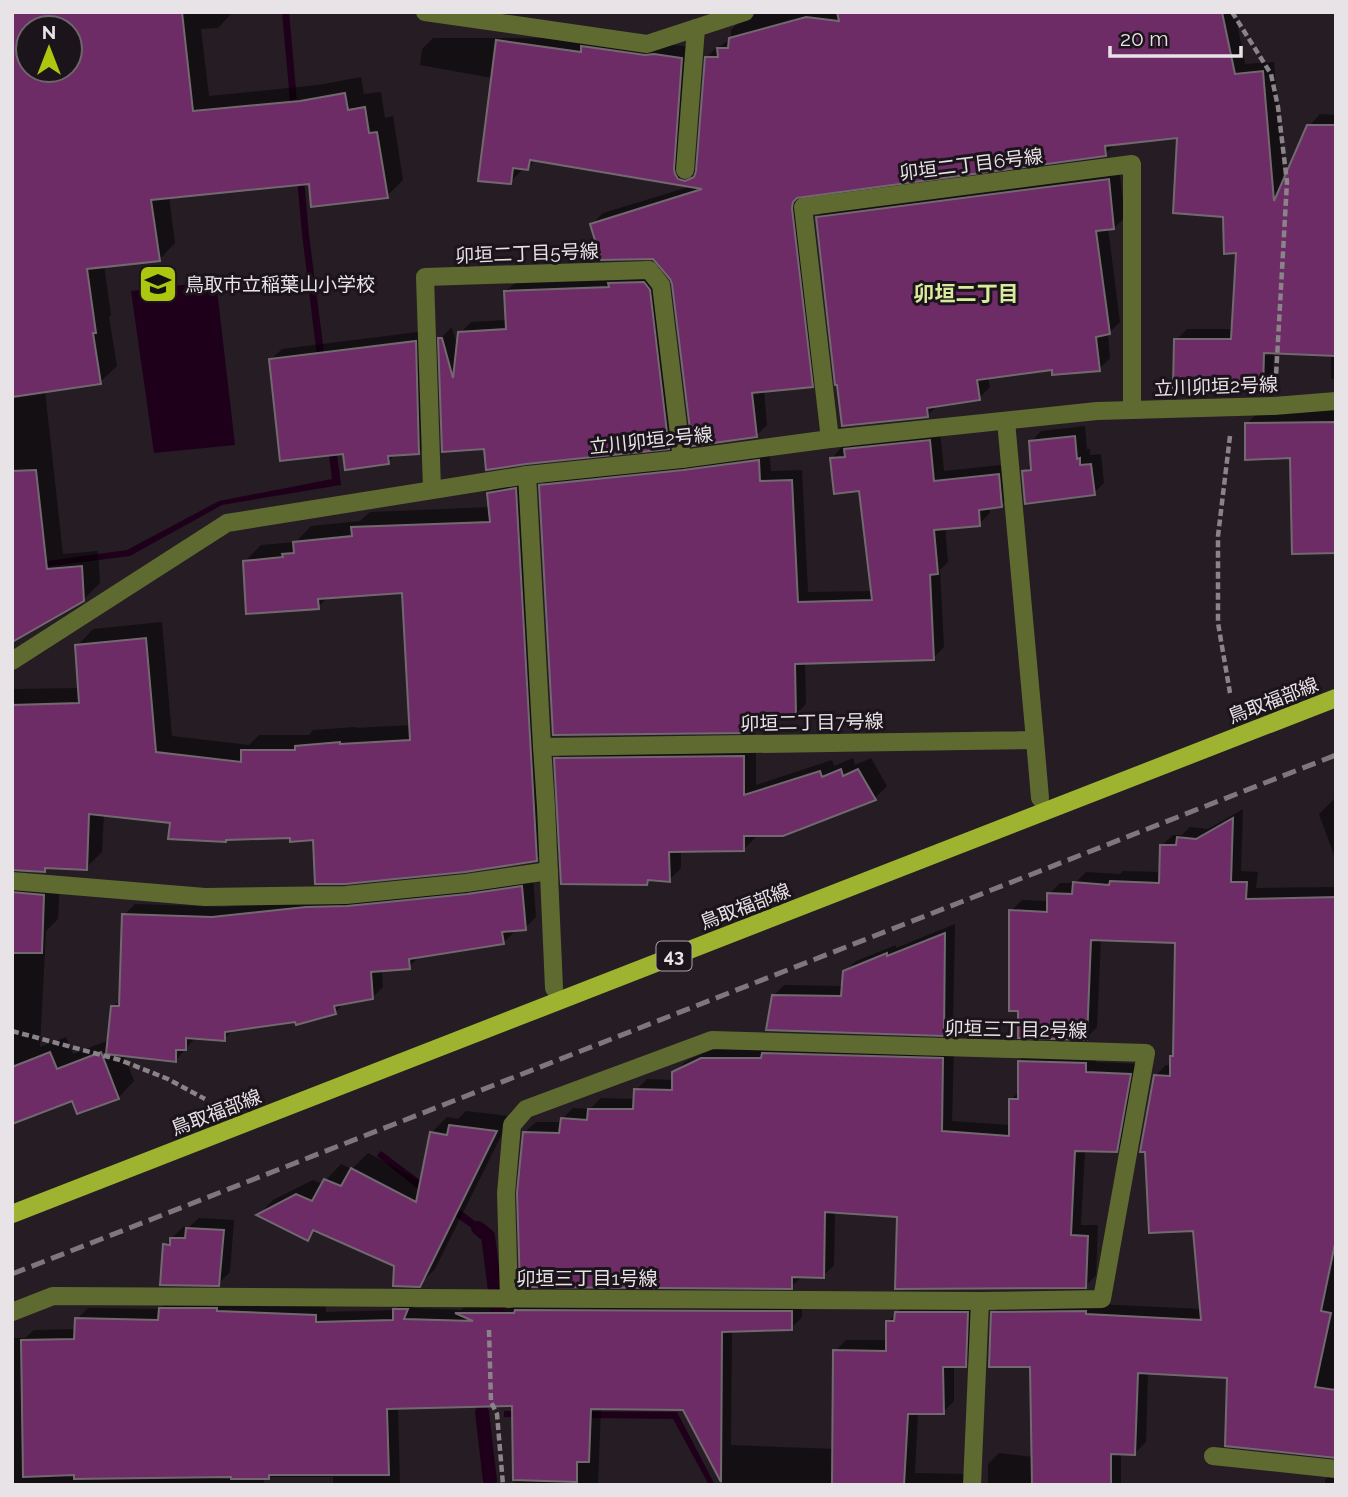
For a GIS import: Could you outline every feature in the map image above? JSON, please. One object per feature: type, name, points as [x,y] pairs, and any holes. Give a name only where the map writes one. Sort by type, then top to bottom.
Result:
[{"type":"main road","name":"鳥取福部線","points":[[12,1214],[1336,698]]},
{"type":"street","points":[[425,12],[646,44],[745,12]]},
{"type":"street","points":[[685,170],[696,28]]},
{"type":"street","name":"卯垣二丁目6号線","points":[[830,439],[803,207],[1132,164],[1132,410]]},
{"type":"street","name":"卯垣二丁目5号線","points":[[432,489],[425,277],[649,270],[662,285],[682,459]]},
{"type":"street","name":"立川卯垣2号線","points":[[12,661],[227,523],[527,475],[682,459],[830,439],[1097,411],[1274,406],[1336,401]]},
{"type":"street","points":[[1006,421],[1040,798]]},
{"type":"street","points":[[527,475],[554,988]]},
{"type":"street","name":"卯垣二丁目7号線","points":[[542,747],[1035,740]]},
{"type":"street","points":[[12,881],[205,897],[346,895],[549,872]]},
{"type":"street","name":"卯垣三丁目2号線","points":[[509,1299],[507,1179],[512,1125],[526,1109],[712,1040],[1146,1053],[1102,1299],[980,1301]]},
{"type":"street","name":"卯垣三丁目1号線","points":[[12,1312],[53,1296],[980,1301]]},
{"type":"street","points":[[972,1485],[980,1301]]},
{"type":"street","points":[[1213,1456],[1336,1469]]},
{"type":"path","points":[[1232,12],[1271,74],[1279,107],[1287,182],[1274,406]]},
{"type":"path","points":[[1230,693],[1218,623],[1218,536],[1232,407]]},
{"type":"path","points":[[12,1031],[120,1060],[169,1079],[205,1099]]},
{"type":"path","points":[[489,1299],[491,1402],[497,1414],[503,1485]]},
{"type":"shaded area","points":[[282,12],[289,12],[309,235],[341,485],[222,505],[130,556],[12,571],[12,566],[127,550],[219,501],[332,479],[302,234]]},
{"type":"shaded area","points":[[216,281],[235,445],[154,453],[131,291]]},
{"type":"shaded area","points":[[381,1151],[491,1233],[490,1241],[429,1198],[377,1156]]},
{"type":"shaded area","points":[[504,1411],[677,1412],[715,1485],[709,1485],[673,1419],[504,1417]]},
{"type":"building","points":[[12,12],[182,12],[193,111],[300,101],[345,93],[348,110],[365,107],[369,133],[377,132],[388,198],[311,207],[309,184],[151,200],[160,261],[87,269],[101,384],[12,397]]},
{"type":"building","points":[[837,12],[1222,12],[1235,74],[1263,71],[1274,201],[1307,125],[1336,125],[1336,356],[1264,353],[1263,390],[1173,388],[1174,339],[1231,339],[1236,253],[1224,254],[1223,217],[1173,213],[1177,138],[1105,146],[1106,156],[797,198],[792,208],[813,387],[752,393],[757,437],[692,446],[670,279],[653,259],[601,260],[590,224],[702,189],[530,160],[528,170],[513,168],[511,184],[478,181],[496,40],[581,52],[581,46],[682,58],[674,169],[678,179],[685,181],[694,177],[696,171],[705,57],[718,57],[717,48],[728,48],[729,38],[806,17],[839,21]]},
{"type":"building","points":[[1109,179],[1114,229],[1096,231],[1110,334],[1096,337],[1100,371],[1052,375],[1052,370],[977,380],[980,400],[927,408],[928,417],[842,426],[816,217]]},
{"type":"building","points":[[644,282],[650,290],[669,449],[486,470],[484,449],[442,452],[438,338],[442,338],[453,378],[458,332],[506,329],[504,291],[609,287],[608,283]]},
{"type":"building","points":[[416,341],[419,454],[388,456],[389,464],[345,470],[343,454],[280,461],[269,359]]},
{"type":"building","points":[[1336,422],[1336,553],[1292,554],[1290,458],[1245,460],[1245,423]]},
{"type":"building","points":[[1075,436],[1080,465],[1091,464],[1095,495],[1025,504],[1022,471],[1031,470],[1029,441]]},
{"type":"building","points":[[930,440],[934,481],[999,474],[1002,507],[979,510],[980,526],[934,530],[938,574],[930,575],[934,660],[795,664],[796,717],[744,717],[744,733],[553,735],[539,485],[759,460],[760,481],[792,480],[798,602],[872,600],[859,491],[834,494],[830,458],[845,457],[844,449]]},
{"type":"building","points":[[36,470],[47,569],[82,566],[84,601],[12,642],[12,471]]},
{"type":"building","points":[[516,488],[537,861],[465,872],[345,884],[315,884],[313,840],[290,842],[290,838],[226,842],[168,839],[170,823],[89,814],[87,870],[12,870],[12,705],[79,703],[75,645],[146,638],[156,752],[241,762],[241,750],[295,750],[295,746],[340,742],[410,740],[402,593],[318,599],[319,609],[246,614],[243,561],[283,557],[282,554],[294,553],[293,542],[352,536],[351,527],[490,522],[487,493]]},
{"type":"building","points":[[744,756],[744,795],[820,771],[822,777],[841,769],[843,776],[858,769],[876,800],[783,836],[744,836],[744,851],[669,852],[670,882],[648,880],[647,885],[561,884],[554,758]]},
{"type":"building","points":[[1233,818],[1231,882],[1247,882],[1246,899],[1336,897],[1336,1239],[1321,1311],[1331,1313],[1315,1387],[1336,1390],[1336,1458],[1225,1446],[1227,1378],[1138,1373],[1135,1455],[1111,1454],[1111,1485],[1032,1485],[1030,1367],[989,1367],[991,1312],[1086,1311],[1086,1314],[1201,1320],[1193,1231],[1149,1233],[1145,1152],[1140,1152],[1154,1075],[1170,1076],[1170,1056],[1173,1056],[1175,943],[1091,940],[1087,1040],[1018,1038],[1018,1011],[1009,1011],[1009,910],[1047,912],[1047,893],[1072,894],[1073,882],[1109,885],[1110,881],[1159,883],[1160,845],[1176,845],[1177,837],[1196,839]]},
{"type":"building","points":[[522,886],[526,930],[502,932],[504,944],[409,959],[410,969],[371,972],[373,999],[334,1006],[336,1014],[296,1025],[295,1022],[225,1032],[225,1041],[186,1038],[186,1050],[176,1050],[176,1062],[106,1054],[111,1006],[119,1006],[122,914],[212,917],[467,894]]},
{"type":"building","points":[[12,892],[44,895],[42,953],[12,953]]},
{"type":"building","points":[[945,933],[944,1036],[766,1030],[772,995],[841,996],[843,971]]},
{"type":"building","points":[[50,1052],[57,1069],[101,1052],[119,1099],[77,1114],[72,1101],[12,1124],[12,1067]]},
{"type":"building","points":[[762,1053],[943,1058],[942,1131],[1009,1136],[1009,1099],[1018,1099],[1018,1061],[1086,1063],[1086,1072],[1131,1074],[1117,1152],[1075,1151],[1071,1235],[1088,1236],[1086,1288],[895,1289],[897,1217],[825,1212],[824,1278],[792,1277],[792,1289],[520,1287],[517,1193],[523,1132],[559,1133],[561,1118],[587,1120],[588,1109],[633,1109],[634,1089],[672,1090],[672,1072],[701,1058],[761,1058]]},
{"type":"building","points":[[449,1125],[497,1131],[420,1287],[393,1286],[394,1266],[313,1230],[308,1241],[256,1215],[296,1194],[312,1201],[324,1179],[341,1186],[351,1168],[416,1202],[430,1132],[447,1135]]},
{"type":"building","points":[[186,1228],[224,1230],[219,1286],[160,1285],[163,1244],[170,1245],[170,1238],[185,1238]]},
{"type":"building","points":[[159,1308],[217,1308],[217,1311],[316,1315],[316,1322],[393,1320],[393,1309],[408,1309],[404,1319],[473,1321],[455,1313],[514,1313],[515,1310],[792,1311],[792,1330],[722,1332],[721,1482],[683,1410],[591,1409],[589,1462],[577,1462],[577,1482],[513,1480],[512,1406],[387,1409],[389,1475],[269,1475],[269,1479],[74,1479],[74,1475],[23,1477],[21,1340],[74,1339],[75,1318],[158,1320]]},
{"type":"building","points":[[895,1312],[968,1312],[966,1367],[943,1367],[944,1414],[908,1414],[904,1485],[832,1485],[833,1350],[886,1351],[886,1321],[894,1321]]},
{"type":"waterway","points":[[478,1228],[488,1236],[498,1332]]},
{"type":"waterway","points":[[482,1412],[490,1481]]},
{"type":"railway","points":[[12,1274],[1336,755]]},
{"type":"place","name":"鳥取市立稲葉山小学校","points":[[158,284]]},
{"type":"district","name":"卯垣二丁目","points":[[966,294]]}]
